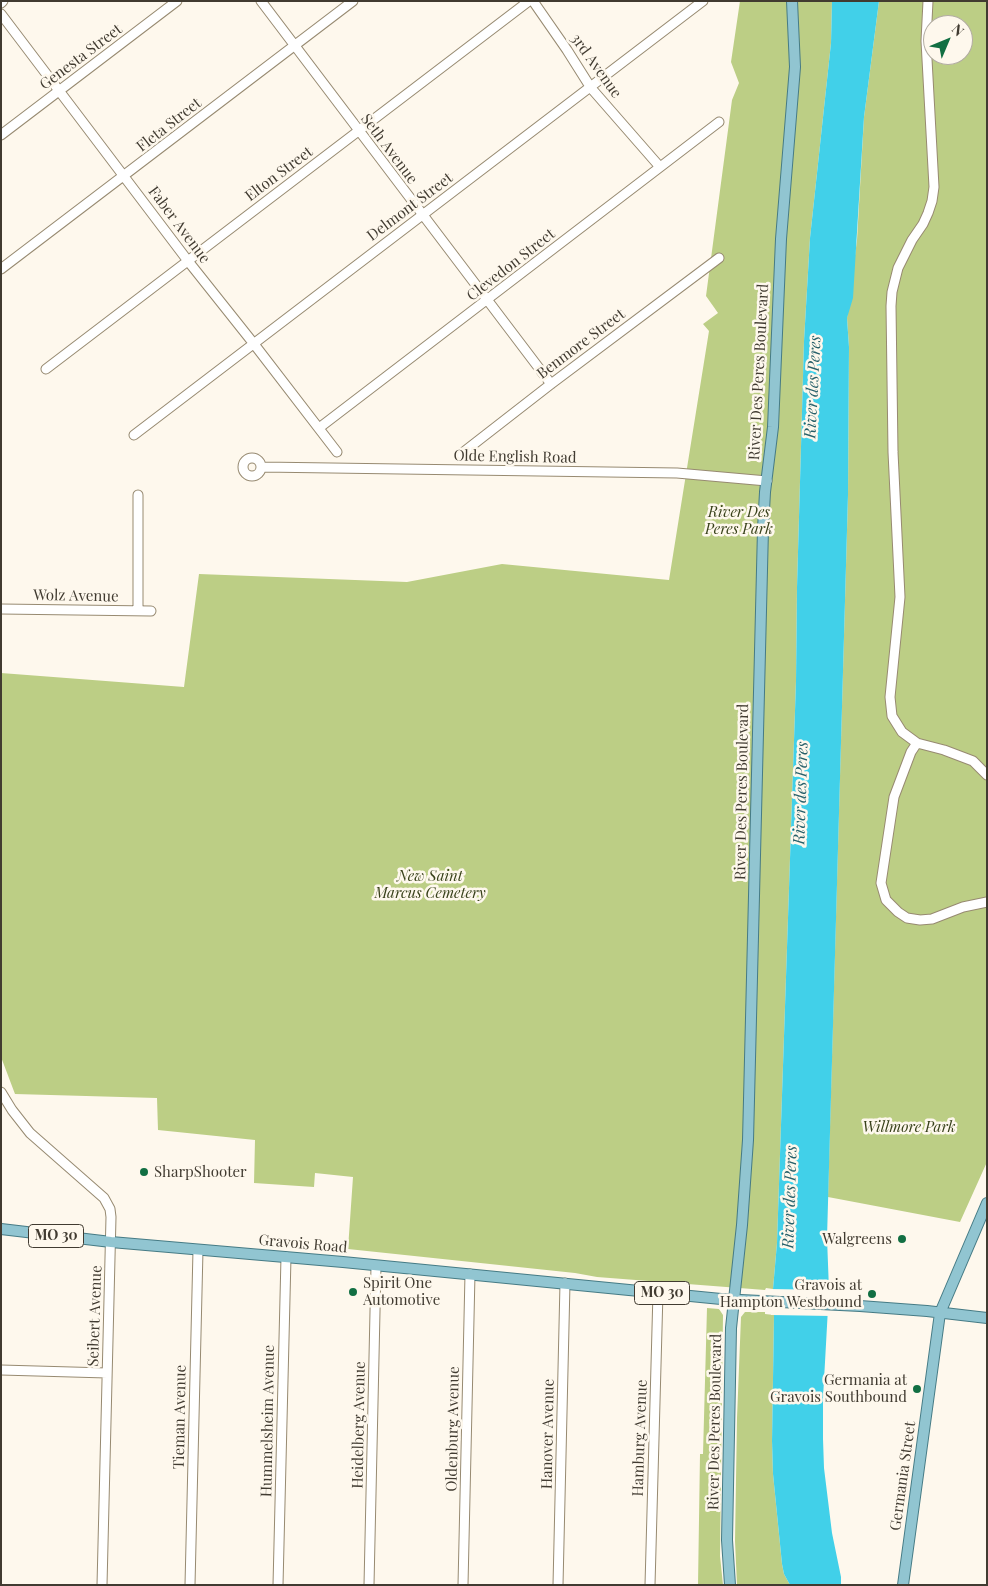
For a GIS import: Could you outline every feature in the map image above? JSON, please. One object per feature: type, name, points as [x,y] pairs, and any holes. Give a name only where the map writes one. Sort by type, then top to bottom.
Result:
[{"type":"main road","name":"River Des Peres Boulevard","points":[[730,1585],[727,1540],[730,1350],[748,1140],[763,537],[774,413],[782,215],[795,68],[792,1]]},
{"type":"main road","name":"Germania Street","points":[[903,1585],[940,1312],[987,1203]]},
{"type":"main road","name":"Gravois Road","points":[[1,1229],[111,1242],[658,1292]]},
{"type":"main road","name":"MO 30","points":[[658,1292],[733,1299],[940,1312],[987,1318]]},
{"type":"street","name":"Genesta Street","points":[[1,135],[177,1]]},
{"type":"street","name":"Seth Avenue","points":[[261,1],[551,384]]},
{"type":"street","name":"Fleta Street","points":[[1,270],[352,1]]},
{"type":"street","name":"3rd Avenue","points":[[531,1],[568,50],[591,88],[660,167]]},
{"type":"street","name":"Elton Street","points":[[46,369],[358,130],[531,1]]},
{"type":"street","name":"Delmont Street","points":[[134,436],[703,1]]},
{"type":"street","points":[[928,1],[926,41],[934,187],[928,213],[898,268],[892,292],[891,306],[893,452],[900,597],[890,697],[892,716],[902,732],[917,744],[944,750],[973,761],[987,775]]},
{"type":"street","name":"Faber Avenue","points":[[1,14],[337,452]]},
{"type":"street","name":"Clevedon Street","points":[[319,428],[488,301],[719,122]]},
{"type":"street","name":"Benmore Street","points":[[461,454],[719,258]]},
{"type":"street","name":"Olde English Road","points":[[262,467],[677,473],[767,480]]},
{"type":"street","points":[[138,495],[138,611]]},
{"type":"street","name":"Wolz Avenue","points":[[1,609],[151,611]]},
{"type":"street","points":[[917,744],[911,752],[894,797],[881,884],[886,900],[907,918],[920,920],[932,919],[963,907],[987,902]]},
{"type":"street","name":"Seibert Avenue","points":[[2,1097],[30,1133],[104,1198],[110,1209],[111,1242],[102,1585]]},
{"type":"street","name":"Tieman Avenue","points":[[190,1585],[198,1250]]},
{"type":"street","name":"Hummelsheim Avenue","points":[[278,1585],[286,1257]]},
{"type":"street","name":"Heidelberg Avenue","points":[[369,1585],[376,1266]]},
{"type":"street","name":"Oldenburg Avenue","points":[[463,1585],[470,1274]]},
{"type":"street","name":"Hanover Avenue","points":[[558,1585],[566,1283]]},
{"type":"street","name":"Hamburg Avenue","points":[[650,1585],[658,1292]]},
{"type":"street","points":[[1,1370],[107,1373]]},
{"type":"green space","name":"New Saint Marcus Cemetery","points":[[740,1],[832,1],[831,43],[810,238],[804,341],[796,681],[777,1243],[773,1289],[766,1288],[765,1290],[597,1277],[575,1273],[348,1249],[353,1177],[315,1173],[314,1187],[254,1183],[255,1140],[158,1130],[157,1098],[15,1094],[1,1057],[1,673],[184,687],[199,574],[407,582],[502,564],[669,580],[709,331],[703,324],[718,313],[706,296],[732,100],[739,83],[731,62]]},
{"type":"green space","name":"Willmore Park","points":[[879,1],[987,1],[987,1162],[960,1222],[828,1197],[848,495],[849,347],[847,318],[857,240],[864,117]]},
{"type":"green space","points":[[707,1308],[719,1309],[723,1315],[720,1556],[723,1585],[698,1585],[700,1454],[703,1454]]},
{"type":"green space","points":[[745,1312],[765,1312],[765,1314],[774,1315],[773,1474],[782,1564],[784,1574],[790,1585],[737,1585],[735,1541],[737,1418],[741,1317]]},
{"type":"water","name":"River des Peres","points":[[832,1],[879,1],[864,117],[853,298],[847,318],[849,347],[848,495],[827,1238],[829,1290],[823,1398],[824,1468],[841,1585],[790,1585],[784,1574],[782,1564],[773,1474],[773,1289],[777,1243],[796,681],[804,341],[810,238],[831,43]]},
{"type":"pier","points":[[770,1289],[832,1290],[831,1316],[771,1315]]},
{"type":"place","name":"SharpShooter","points":[[144,1172]]},
{"type":"place","name":"Walgreens","points":[[902,1239]]},
{"type":"place","name":"Spirit One Automotive","points":[[353,1292]]},
{"type":"place","name":"Gravois at Hampton Westbound","points":[[872,1294]]},
{"type":"place","name":"Germania at Gravois Southbound","points":[[917,1389]]},
{"type":"park label","name":"River Des Peres Park","points":[[739,520]]}]
